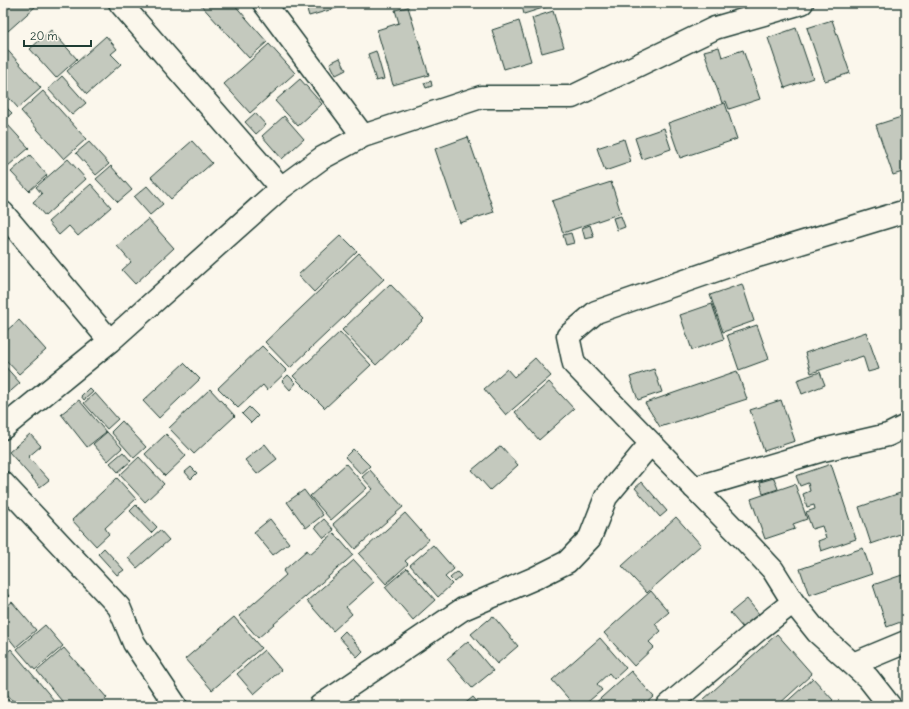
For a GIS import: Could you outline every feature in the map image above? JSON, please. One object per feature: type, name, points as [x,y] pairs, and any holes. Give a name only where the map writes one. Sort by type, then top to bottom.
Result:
[{"type":"street","points":[[120,3],[281,188]]},
{"type":"street","points":[[264,3],[363,136]]},
{"type":"street","points":[[3,428],[110,341],[281,188],[322,158],[363,136],[481,97],[572,97],[715,28],[802,3]]},
{"type":"street","points":[[890,706],[868,678],[817,632],[793,602],[773,570],[574,364],[568,336],[596,312],[750,258],[906,211]]},
{"type":"street","points":[[3,213],[110,341]]},
{"type":"street","points":[[694,488],[823,450],[888,435],[906,426]]},
{"type":"street","points":[[320,706],[463,609],[535,578],[567,562],[590,538],[606,497],[651,443]]},
{"type":"street","points":[[3,482],[119,608],[134,643],[172,705]]},
{"type":"street","points":[[668,706],[759,628],[793,602]]},
{"type":"street","points":[[853,664],[906,642]]},
{"type":"building","points":[[3,3],[34,3],[36,6],[8,31],[3,26]]},
{"type":"building","points":[[199,3],[233,3],[267,42],[249,58]]},
{"type":"building","points":[[305,3],[339,3],[340,7],[309,16]]},
{"type":"building","points":[[521,3],[548,3],[549,6],[524,14]]},
{"type":"building","points":[[408,7],[429,75],[393,85],[377,30],[399,23],[395,10]]},
{"type":"building","points":[[553,11],[564,47],[542,53],[532,18]]},
{"type":"building","points":[[832,20],[850,73],[825,81],[807,28]]},
{"type":"building","points":[[519,21],[531,61],[504,69],[492,30]]},
{"type":"building","points":[[796,28],[813,78],[785,88],[768,38]]},
{"type":"building","points":[[51,30],[77,59],[56,78],[30,49]]},
{"type":"building","points":[[106,36],[117,49],[111,54],[121,64],[87,94],[67,71]]},
{"type":"building","points":[[269,44],[295,73],[250,113],[224,84]]},
{"type":"building","points":[[3,45],[41,88],[18,108],[3,91],[9,86],[3,79]]},
{"type":"building","points":[[719,47],[722,57],[743,50],[760,99],[729,109],[726,101],[722,103],[704,51]]},
{"type":"building","points":[[376,51],[384,79],[376,81],[368,54]]},
{"type":"building","points":[[340,58],[346,70],[336,75],[330,63]]},
{"type":"building","points":[[62,76],[86,103],[72,115],[48,89]]},
{"type":"building","points":[[300,79],[322,104],[298,126],[275,101]]},
{"type":"building","points":[[431,81],[432,86],[426,88],[424,83]]},
{"type":"building","points":[[43,91],[86,139],[64,159],[21,111]]},
{"type":"building","points":[[725,103],[737,139],[680,158],[668,123]]},
{"type":"building","points":[[3,104],[12,113],[3,121]]},
{"type":"building","points":[[255,113],[266,125],[256,134],[245,122]]},
{"type":"building","points":[[284,116],[304,139],[282,159],[262,136]]},
{"type":"building","points":[[901,117],[906,132],[906,171],[893,175],[876,125]]},
{"type":"building","points":[[7,124],[29,148],[8,166],[3,160],[3,127]]},
{"type":"building","points":[[664,128],[671,149],[642,159],[635,138]]},
{"type":"building","points":[[468,137],[494,212],[460,223],[435,149]]},
{"type":"building","points":[[624,139],[631,162],[605,171],[597,148]]},
{"type":"building","points":[[192,141],[212,163],[171,199],[151,177]]},
{"type":"building","points":[[89,142],[109,164],[96,175],[76,153]]},
{"type":"building","points":[[30,155],[47,175],[29,191],[11,172]]},
{"type":"building","points":[[68,159],[86,179],[45,216],[33,202],[42,194],[36,187]]},
{"type":"building","points":[[111,166],[132,190],[118,202],[96,179]]},
{"type":"building","points":[[611,182],[621,213],[563,233],[552,201]]},
{"type":"building","points":[[91,184],[111,207],[78,236],[69,226],[59,235],[48,222]]},
{"type":"building","points":[[147,186],[163,204],[150,215],[134,197]]},
{"type":"building","points":[[621,216],[625,227],[617,230],[613,218]]},
{"type":"building","points":[[148,219],[174,248],[135,284],[122,270],[131,262],[117,246]]},
{"type":"building","points":[[590,225],[594,237],[585,239],[582,228]]},
{"type":"building","points":[[571,233],[574,243],[566,245],[563,235]]},
{"type":"building","points":[[341,235],[357,251],[314,292],[298,275]]},
{"type":"building","points":[[359,253],[384,279],[290,368],[265,342]]},
{"type":"building","points":[[390,284],[424,319],[376,365],[342,330]]},
{"type":"building","points":[[742,284],[754,321],[723,332],[710,295]]},
{"type":"building","points":[[712,304],[724,339],[692,350],[680,315]]},
{"type":"building","points":[[19,320],[46,350],[19,374],[3,357],[3,328],[6,331]]},
{"type":"building","points":[[757,325],[769,359],[739,370],[727,335]]},
{"type":"building","points":[[340,332],[371,365],[325,408],[293,376]]},
{"type":"building","points":[[866,332],[879,369],[868,372],[863,356],[811,373],[805,353]]},
{"type":"building","points":[[262,346],[287,371],[267,390],[263,385],[238,408],[218,388]]},
{"type":"building","points":[[535,358],[551,376],[506,415],[484,389],[507,369],[514,377]]},
{"type":"building","points":[[184,363],[200,379],[159,418],[143,401]]},
{"type":"building","points":[[3,364],[20,383],[3,398]]},
{"type":"building","points":[[654,369],[662,392],[638,400],[630,377]]},
{"type":"building","points":[[737,371],[747,399],[660,427],[645,403]]},
{"type":"building","points":[[820,372],[825,385],[802,394],[797,380]]},
{"type":"building","points":[[288,375],[296,383],[290,390],[282,381]]},
{"type":"building","points":[[549,382],[574,409],[539,440],[515,412]]},
{"type":"building","points":[[89,388],[93,392],[84,400],[81,396]]},
{"type":"building","points":[[210,389],[235,416],[194,454],[169,428]]},
{"type":"building","points":[[95,393],[118,419],[107,429],[84,403]]},
{"type":"building","points":[[79,400],[106,432],[87,447],[61,414]]},
{"type":"building","points":[[781,400],[795,441],[764,451],[750,410]]},
{"type":"building","points":[[249,407],[258,416],[251,423],[242,414]]},
{"type":"building","points":[[122,421],[146,447],[134,458],[111,432]]},
{"type":"building","points":[[107,432],[122,448],[108,461],[93,444]]},
{"type":"building","points":[[30,434],[41,446],[28,457],[49,480],[40,487],[9,452]]},
{"type":"building","points":[[166,434],[186,456],[165,476],[145,454]]},
{"type":"building","points":[[265,444],[277,459],[257,474],[245,460]]},
{"type":"building","points":[[501,446],[518,465],[490,490],[472,470]]},
{"type":"building","points":[[353,449],[370,466],[361,474],[345,457]]},
{"type":"building","points":[[123,452],[131,461],[118,472],[110,463]]},
{"type":"building","points":[[139,457],[164,484],[145,502],[120,475]]},
{"type":"building","points":[[346,464],[367,488],[331,520],[310,496]]},
{"type":"building","points":[[831,464],[856,539],[821,551],[818,541],[826,538],[822,526],[812,529],[806,512],[815,509],[814,505],[807,507],[803,494],[810,491],[808,483],[800,486],[796,476]]},
{"type":"building","points":[[191,467],[197,473],[191,479],[185,472]]},
{"type":"building","points":[[370,470],[403,507],[355,549],[333,524],[373,489],[362,477]]},
{"type":"building","points":[[117,478],[136,499],[105,528],[109,534],[96,546],[72,520]]},
{"type":"building","points":[[774,478],[778,489],[763,494],[760,482]]},
{"type":"building","points":[[642,482],[667,511],[660,517],[635,488]]},
{"type":"building","points":[[795,484],[807,519],[793,524],[795,529],[765,539],[751,499]]},
{"type":"building","points":[[304,490],[323,515],[306,528],[287,502]]},
{"type":"building","points":[[906,491],[906,532],[871,544],[859,507]]},
{"type":"building","points":[[136,505],[157,527],[151,533],[130,511]]},
{"type":"building","points":[[405,513],[429,540],[405,561],[408,564],[386,584],[359,554]]},
{"type":"building","points":[[676,517],[701,545],[647,593],[622,566]]},
{"type":"building","points":[[270,519],[289,543],[273,555],[254,532]]},
{"type":"building","points":[[324,519],[334,530],[324,538],[315,527]]},
{"type":"building","points":[[160,530],[169,540],[137,568],[128,558]]},
{"type":"building","points":[[334,533],[353,555],[258,638],[239,616],[286,575],[283,571],[307,550],[310,554]]},
{"type":"building","points":[[433,545],[454,569],[445,577],[452,584],[438,597],[410,565]]},
{"type":"building","points":[[104,548],[124,570],[117,575],[98,554]]},
{"type":"building","points":[[863,548],[872,574],[809,595],[800,569]]},
{"type":"building","points":[[354,560],[374,582],[346,607],[352,614],[333,631],[307,601]]},
{"type":"building","points":[[407,568],[435,600],[413,620],[385,587]]},
{"type":"building","points":[[457,572],[461,576],[454,582],[450,578]]},
{"type":"building","points":[[902,575],[906,588],[906,620],[887,627],[873,585]]},
{"type":"building","points":[[3,589],[9,596],[3,601]]},
{"type":"building","points":[[651,591],[669,612],[655,624],[661,631],[649,642],[654,647],[634,666],[604,633]]},
{"type":"building","points":[[747,599],[759,614],[742,627],[730,613]]},
{"type":"building","points":[[12,602],[36,630],[16,647],[3,631],[3,609]]},
{"type":"building","points":[[493,616],[518,646],[497,664],[471,634]]},
{"type":"building","points":[[234,617],[261,648],[212,690],[185,659]]},
{"type":"building","points":[[45,625],[63,646],[35,670],[17,649]]},
{"type":"building","points":[[345,631],[363,651],[357,657],[339,637]]},
{"type":"building","points":[[777,634],[812,674],[777,706],[710,706],[704,699]]},
{"type":"building","points":[[600,638],[626,668],[614,679],[609,673],[597,684],[602,690],[583,706],[575,706],[552,680]]},
{"type":"building","points":[[468,641],[493,671],[472,688],[447,659]]},
{"type":"building","points":[[64,648],[107,698],[98,706],[66,706],[37,671]]},
{"type":"building","points":[[11,649],[53,699],[44,706],[17,706],[3,689],[3,656]]},
{"type":"building","points":[[264,650],[281,670],[254,694],[237,674]]},
{"type":"building","points":[[631,671],[654,697],[644,706],[592,706]]},
{"type":"building","points":[[813,678],[833,700],[827,706],[782,706]]},
{"type":"building","points":[[4,695],[14,706],[3,706]]},
{"type":"building","points":[[473,697],[481,706],[462,706]]}]
